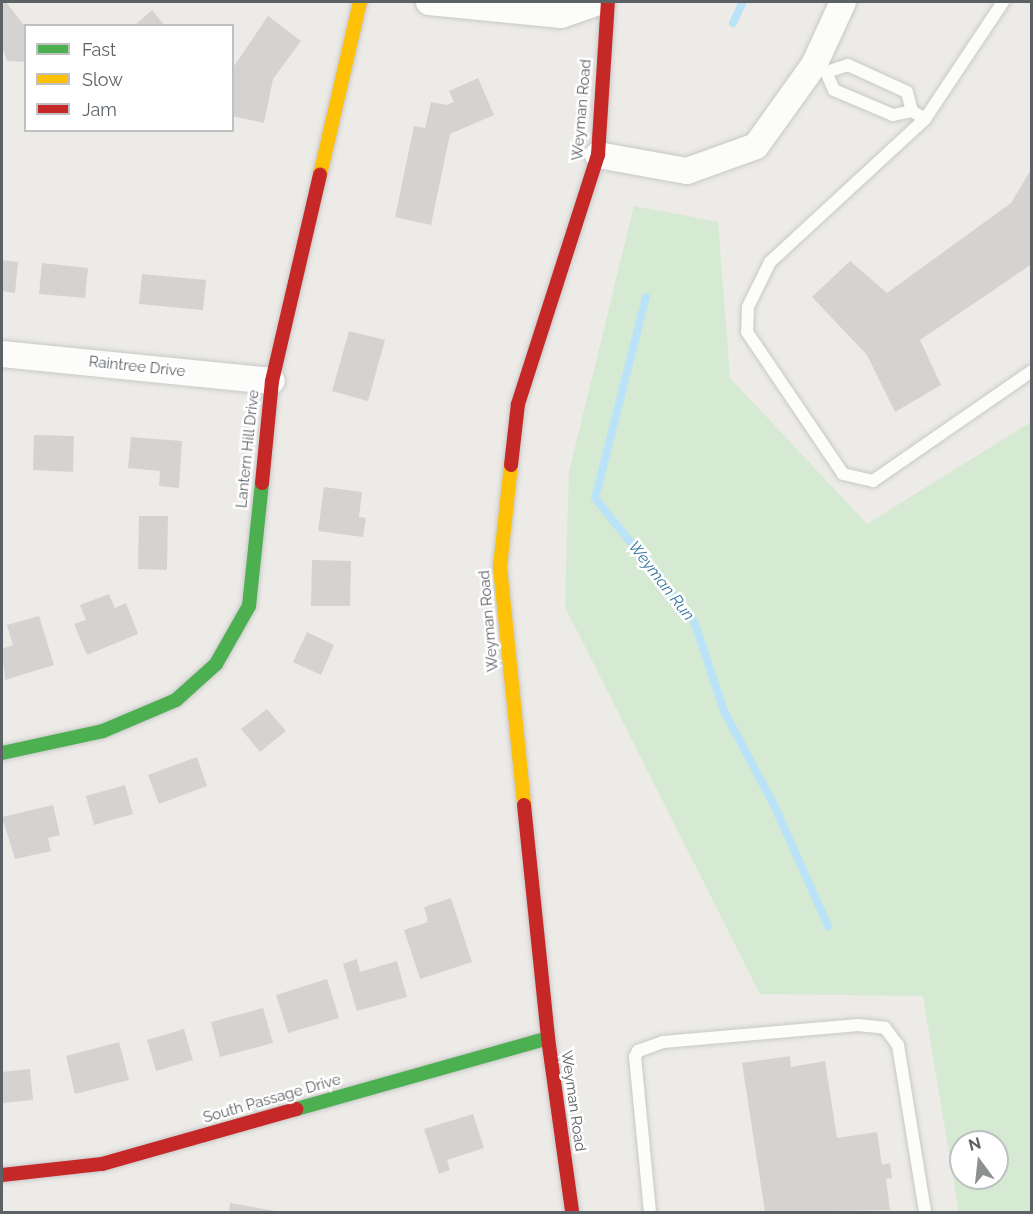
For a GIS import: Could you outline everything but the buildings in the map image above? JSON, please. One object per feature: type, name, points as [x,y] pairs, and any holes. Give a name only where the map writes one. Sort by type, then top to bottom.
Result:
[{"type":"street","name":"Lantern Hill Drive","points":[[2,753],[103,731],[176,700],[216,664],[249,606],[272,381],[360,2]]},
{"type":"street","points":[[429,2],[561,15],[598,2]]},
{"type":"street","name":"Weyman Road","points":[[572,1212],[548,1038],[500,567],[518,404],[598,156],[608,2]]},
{"type":"street","points":[[598,156],[687,171],[756,146],[820,68],[843,2]]},
{"type":"street","name":"Raintree Drive","points":[[2,354],[272,381]]},
{"type":"street","name":"South Passage Drive","points":[[2,1175],[102,1164],[548,1038]]},
{"type":"lane","points":[[1003,2],[925,119],[770,261],[748,307],[747,332],[843,474],[873,481],[1032,371]]},
{"type":"lane","points":[[912,111],[907,92],[848,65],[820,68],[834,90],[893,115],[912,111],[925,119]]},
{"type":"lane","points":[[650,1212],[635,1057],[638,1051],[663,1042],[858,1025],[885,1028],[898,1045],[926,1212]]},
{"type":"green space","points":[[634,206],[718,222],[730,378],[867,524],[1031,422],[1031,1212],[959,1212],[955,1190],[1009,1190],[1009,1130],[949,1130],[949,1152],[923,996],[760,994],[565,607],[569,472]]},
{"type":"waterway","name":"Weyman Run","points":[[733,23],[743,2]]},
{"type":"waterway","name":"Weyman Run","points":[[646,297],[595,498],[694,621],[724,711],[773,803],[828,926]]},
{"type":"traffic: fast","points":[[2,753],[103,731],[176,700],[216,664],[249,606],[262,483]]},
{"type":"traffic: fast","points":[[296,1109],[548,1038]]},
{"type":"traffic: slow","points":[[320,175],[360,2]]},
{"type":"traffic: slow","points":[[511,465],[500,567],[524,805]]},
{"type":"traffic: jam","points":[[511,465],[518,404],[598,155],[608,2]]},
{"type":"traffic: jam","points":[[262,483],[272,381],[320,175]]},
{"type":"traffic: jam","points":[[524,805],[548,1038],[572,1212]]},
{"type":"traffic: jam","points":[[2,1175],[102,1164],[296,1109]]}]
